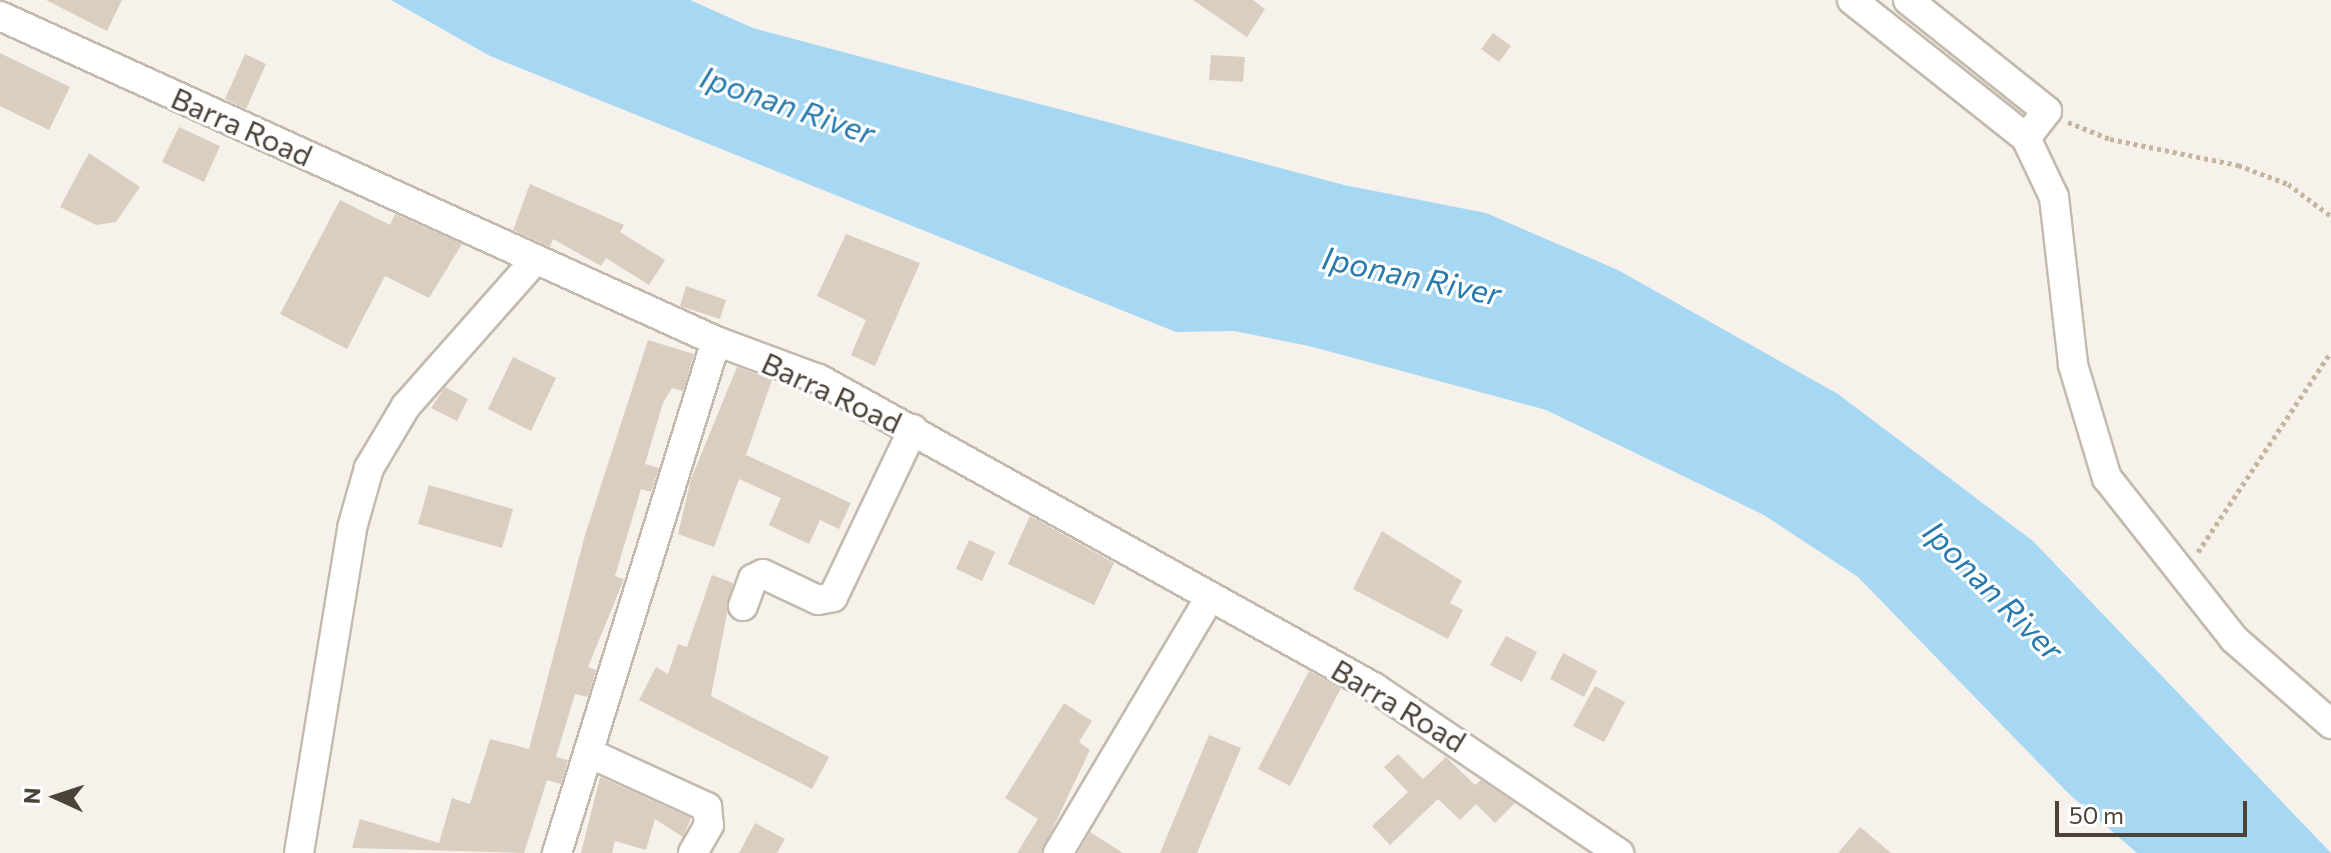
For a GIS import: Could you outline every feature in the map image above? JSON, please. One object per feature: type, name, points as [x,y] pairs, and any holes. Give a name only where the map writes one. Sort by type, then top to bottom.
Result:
[{"type":"street","points":[[1852,0],[2026,138],[2054,197],[2087,427],[2107,478],[2181,579],[2234,639],[2331,724]]},
{"type":"street","points":[[1908,0],[2047,111],[2026,138]]},
{"type":"street","name":"Barra Road","points":[[0,16],[716,341],[819,379],[913,429],[1209,599],[1375,688],[1617,852]]},
{"type":"street","points":[[299,853],[352,528],[369,468],[406,406],[535,260]]},
{"type":"street","points":[[557,853],[716,341]]},
{"type":"street","points":[[743,606],[753,579],[763,574],[818,600],[833,597],[913,429]]},
{"type":"street","points":[[1058,853],[1209,599]]},
{"type":"street","points":[[589,753],[707,807],[709,825],[693,853]]},
{"type":"path","points":[[2047,111],[2110,139],[2263,174],[2331,216]]},
{"type":"path","points":[[2181,579],[2331,352]]},
{"type":"water","name":"Iponan River","points":[[391,0],[690,0],[753,28],[1344,185],[1486,213],[1618,270],[1838,394],[2033,541],[2331,853],[2137,853],[2068,793],[1858,577],[1764,515],[1546,410],[1309,346],[1234,331],[1176,332],[490,56]]},
{"type":"building","points":[[46,0],[122,0],[107,31]]},
{"type":"building","points":[[1193,0],[1253,0],[1265,9],[1247,37]]},
{"type":"building","points":[[1493,33],[1511,46],[1499,62],[1481,49]]},
{"type":"building","points":[[0,53],[70,87],[49,130],[0,106]]},
{"type":"building","points":[[245,54],[266,64],[246,109],[225,99]]},
{"type":"building","points":[[1211,55],[1245,57],[1243,82],[1209,80]]},
{"type":"building","points":[[179,127],[220,146],[204,182],[162,162]]},
{"type":"building","points":[[89,153],[140,187],[116,222],[96,225],[60,207]]},
{"type":"building","points":[[530,184],[624,225],[620,232],[665,260],[649,285],[606,258],[601,266],[553,239],[550,247],[513,230]]},
{"type":"building","points":[[340,200],[390,225],[395,214],[462,244],[429,298],[385,276],[347,349],[280,314]]},
{"type":"building","points":[[846,234],[920,263],[875,366],[851,355],[866,320],[817,296]]},
{"type":"building","points":[[686,286],[726,300],[720,319],[680,306]]},
{"type":"building","points":[[648,340],[694,354],[683,391],[672,388],[663,403],[645,464],[659,468],[651,492],[641,489],[615,576],[624,579],[588,667],[596,670],[588,697],[575,694],[556,757],[568,760],[561,784],[547,780],[524,853],[352,848],[360,819],[439,843],[452,798],[470,804],[490,739],[529,749],[585,535]]},
{"type":"building","points":[[513,357],[556,378],[531,431],[488,409]]},
{"type":"building","points":[[737,367],[772,380],[746,455],[851,503],[839,529],[820,520],[809,544],[769,525],[781,498],[739,479],[714,547],[678,534],[691,479]]},
{"type":"building","points":[[445,387],[468,399],[457,421],[431,408]]},
{"type":"building","points":[[429,485],[513,509],[502,548],[418,524]]},
{"type":"building","points":[[1030,516],[1114,563],[1094,605],[1008,564]]},
{"type":"building","points":[[1382,531],[1462,581],[1450,603],[1463,610],[1448,639],[1353,589]]},
{"type":"building","points":[[969,540],[995,552],[982,581],[956,569]]},
{"type":"building","points":[[712,575],[733,583],[711,696],[829,757],[812,789],[639,700],[656,667],[668,674],[678,644],[687,647]]},
{"type":"building","points":[[1506,636],[1537,652],[1522,682],[1490,665]]},
{"type":"building","points":[[1563,653],[1597,671],[1584,697],[1550,679]]},
{"type":"building","points":[[1309,671],[1341,688],[1290,786],[1258,769]]},
{"type":"building","points":[[1595,686],[1625,702],[1604,742],[1573,726]]},
{"type":"building","points":[[1064,703],[1092,721],[1079,742],[1090,750],[1041,853],[1017,853],[1038,819],[1005,798]]},
{"type":"building","points":[[1209,735],[1241,748],[1197,853],[1160,853]]},
{"type":"building","points":[[1398,754],[1423,779],[1446,757],[1475,785],[1481,780],[1515,803],[1495,823],[1476,804],[1460,820],[1438,799],[1390,845],[1372,826],[1408,792],[1384,767]]},
{"type":"building","points":[[600,777],[691,818],[683,837],[655,819],[646,850],[615,841],[612,853],[581,853]]},
{"type":"building","points":[[755,823],[785,839],[777,853],[739,853]]},
{"type":"building","points":[[1860,827],[1891,853],[1838,853]]},
{"type":"building","points":[[1090,832],[1123,853],[1078,853]]}]
